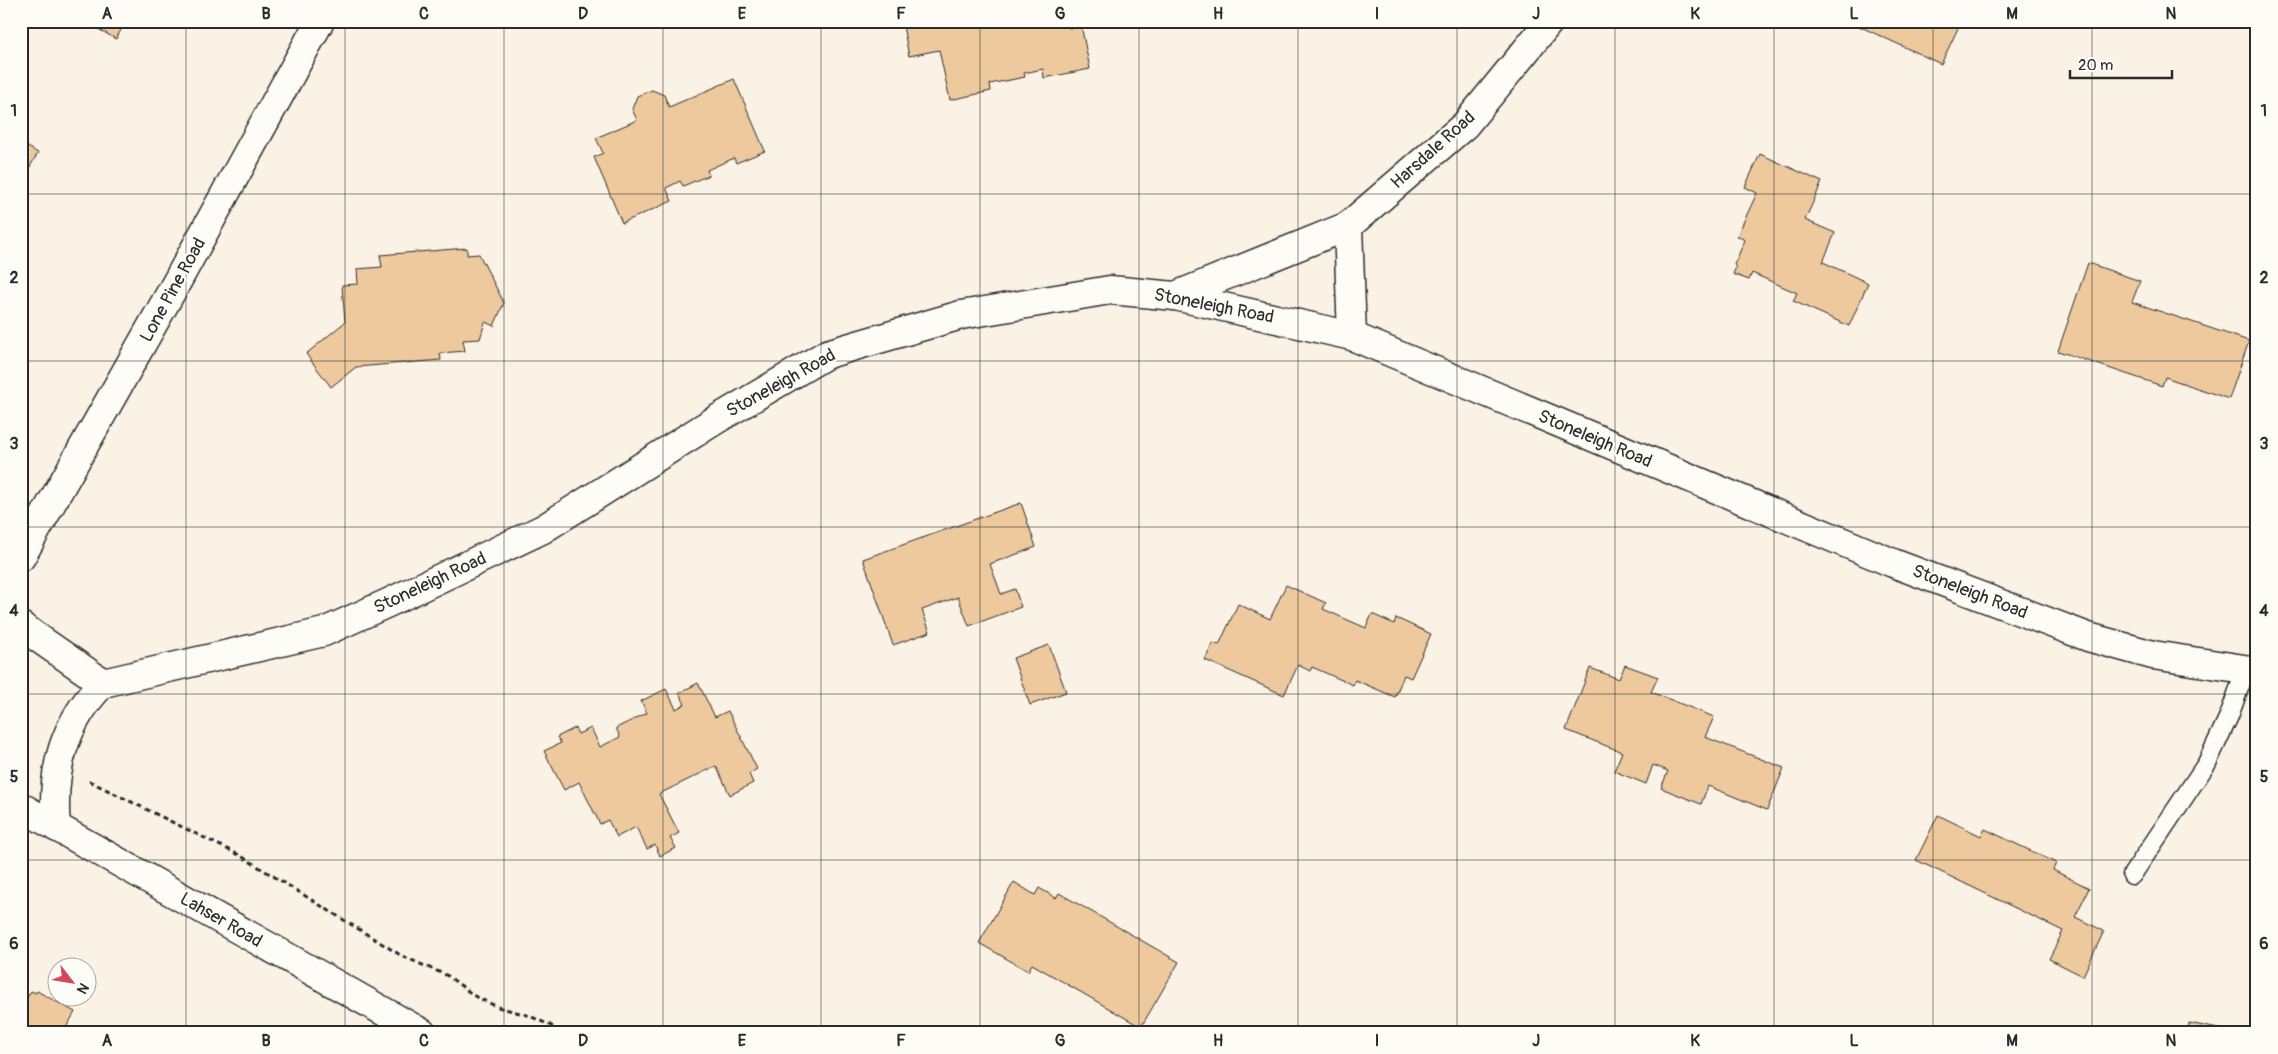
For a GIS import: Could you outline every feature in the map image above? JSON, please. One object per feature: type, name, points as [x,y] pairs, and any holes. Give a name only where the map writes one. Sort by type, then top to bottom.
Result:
[{"type":"street","name":"Lone Pine Road","points":[[21,557],[174,287],[320,21]]},
{"type":"street","name":"Harsdale Road","points":[[1175,296],[1348,226],[1465,125],[1550,21]]},
{"type":"street","points":[[1348,226],[1352,336]]},
{"type":"street","name":"Stoneleigh Road","points":[[103,683],[324,632],[373,610],[543,529],[714,421],[827,354],[961,315],[1110,290],[1175,296],[1352,336],[1893,563],[2079,633],[2152,654],[2251,670]]},
{"type":"street","points":[[21,626],[103,683],[87,699],[75,716],[57,766],[54,800],[56,827]]},
{"type":"street","name":"Lahser Road","points":[[21,807],[422,1033]]},
{"type":"lane","points":[[2132,875],[2207,763],[2251,670]]},
{"type":"path","points":[[21,750],[29,754]]},
{"type":"path","points":[[94,784],[241,856],[402,956],[448,976],[476,997],[498,1007],[535,1019],[561,1033]]},
{"type":"building","points":[[84,21],[126,21],[116,39]]},
{"type":"building","points":[[902,21],[1067,21],[1069,28],[1081,25],[1090,69],[1044,78],[1043,69],[1024,73],[1025,77],[990,84],[991,91],[950,100],[939,50],[909,56]]},
{"type":"building","points":[[1848,21],[1949,21],[1959,26],[1941,64]]},
{"type":"building","points":[[734,79],[765,151],[736,163],[734,158],[707,170],[709,175],[683,186],[680,181],[666,188],[672,201],[622,223],[594,157],[603,153],[596,138],[637,120],[632,109],[637,96],[652,90],[664,95],[669,107]]},
{"type":"building","points":[[21,143],[38,153],[21,182]]},
{"type":"building","points":[[1760,154],[1822,182],[1805,220],[1835,233],[1823,262],[1868,283],[1849,326],[1793,301],[1797,293],[1752,273],[1749,280],[1733,274],[1736,267],[1734,265],[1745,240],[1737,236],[1757,193],[1745,187]]},
{"type":"building","points":[[467,248],[467,255],[479,254],[504,303],[494,326],[485,322],[480,339],[463,340],[465,351],[440,353],[441,360],[356,367],[331,387],[306,354],[345,322],[342,285],[358,284],[357,269],[382,267],[380,255]]},
{"type":"building","points":[[2088,263],[2140,281],[2132,302],[2249,341],[2229,399],[2165,377],[2162,386],[2058,351]]},
{"type":"building","points":[[1021,503],[1036,547],[990,564],[1001,594],[1015,589],[1021,607],[969,626],[958,597],[922,610],[930,632],[893,645],[863,559]]},
{"type":"building","points":[[1286,585],[1326,603],[1323,609],[1366,628],[1372,614],[1394,624],[1396,618],[1431,634],[1411,678],[1404,675],[1395,697],[1355,680],[1353,685],[1312,667],[1310,671],[1298,665],[1284,695],[1205,660],[1213,643],[1219,645],[1238,604],[1270,619]]},
{"type":"building","points":[[1049,645],[1066,692],[1030,705],[1013,658]]},
{"type":"building","points":[[1625,665],[1658,677],[1651,692],[1714,717],[1705,737],[1784,768],[1767,810],[1708,786],[1701,804],[1661,788],[1668,771],[1653,765],[1646,784],[1614,771],[1622,752],[1566,730],[1590,668],[1619,679]]},
{"type":"building","points":[[698,683],[715,717],[728,711],[757,769],[749,774],[753,783],[730,795],[716,766],[659,794],[679,833],[670,838],[676,848],[660,856],[655,845],[647,849],[636,827],[617,837],[608,820],[600,824],[579,782],[564,790],[544,751],[561,743],[557,737],[575,728],[578,734],[591,728],[600,747],[620,737],[616,728],[647,713],[641,701],[666,689],[676,709],[685,704],[679,693]]},
{"type":"building","points":[[1938,815],[1981,836],[1985,829],[2056,863],[2053,870],[2089,888],[2075,917],[2104,931],[2083,976],[2049,959],[2063,931],[1916,860]]},
{"type":"building","points":[[1014,882],[1035,895],[1039,888],[1056,898],[1059,893],[1179,962],[1141,1027],[1032,964],[1028,971],[979,943]]},
{"type":"building","points":[[31,991],[36,993],[37,991],[48,997],[48,1006],[64,1006],[75,1012],[63,1033],[21,1033],[21,1008]]},
{"type":"building","points":[[2189,1023],[2238,1033],[2187,1033]]}]
